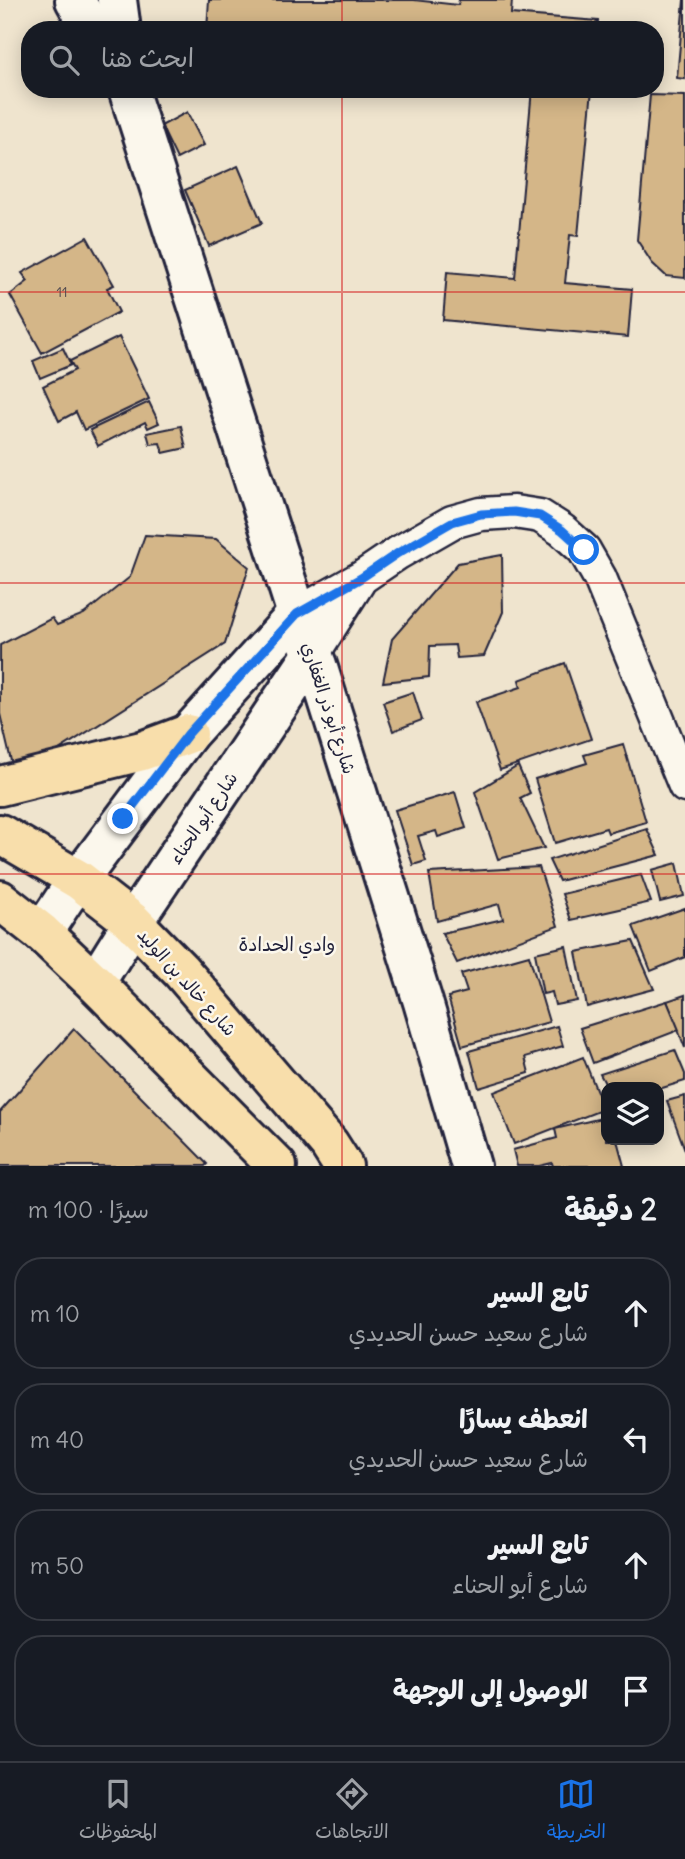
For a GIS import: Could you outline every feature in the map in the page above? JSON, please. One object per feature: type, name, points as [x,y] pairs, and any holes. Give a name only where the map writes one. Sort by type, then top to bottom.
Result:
[{"type":"main road","points":[[0,786],[117,758],[188,734]]},
{"type":"main road","name":"شارع خالد بن الوليد","points":[[0,834],[79,880],[133,922],[181,971],[320,1134],[343,1166]]},
{"type":"main road","points":[[0,900],[42,933],[95,984],[276,1166]]},
{"type":"street","points":[[75,0],[87,21]]},
{"type":"street","points":[[117,0],[120,21]]},
{"type":"street","name":"شارع أبو ذر الغفاري","points":[[131,98],[297,614],[313,654],[423,1002],[471,1166]]},
{"type":"street","points":[[42,933],[188,734],[297,614],[452,522],[481,514],[514,512],[540,516],[562,530],[584,550],[600,578],[685,786]]},
{"type":"street","points":[[313,654],[361,578]]},
{"type":"street","name":"شارع أبو الحناء","points":[[95,984],[133,922],[313,654]]},
{"type":"building","points":[[209,0],[414,0],[458,5],[459,0],[512,0],[511,14],[598,21],[208,21]]},
{"type":"building","points":[[685,0],[685,79],[677,78]]},
{"type":"building","points":[[685,96],[685,278],[666,276],[652,263],[637,240],[650,98]]},
{"type":"building","points":[[531,98],[591,98],[578,236],[570,235],[565,283],[632,289],[628,337],[443,320],[447,272],[515,278]]},
{"type":"building","points":[[187,112],[204,145],[177,159],[161,126]]},
{"type":"building","points":[[238,166],[262,223],[209,246],[185,190]]},
{"type":"building","points":[[87,237],[114,285],[107,288],[119,312],[42,353],[10,295],[28,281],[22,273]]},
{"type":"building","points":[[119,337],[149,399],[84,430],[76,412],[59,421],[43,386],[75,370],[70,361]]},
{"type":"building","points":[[63,348],[71,365],[40,378],[33,361]]},
{"type":"building","points":[[149,402],[159,423],[148,428],[145,422],[98,446],[90,430]]},
{"type":"building","points":[[181,426],[186,448],[163,453],[160,443],[150,444],[147,433]]},
{"type":"building","points":[[145,535],[216,539],[249,567],[225,644],[15,778],[0,714],[0,645],[52,618],[57,625],[84,614],[130,577]]},
{"type":"building","points":[[502,555],[503,612],[484,656],[457,658],[455,645],[430,646],[429,677],[383,682],[392,639],[458,563]]},
{"type":"building","points":[[565,663],[591,739],[500,770],[476,702],[521,687],[519,680]]},
{"type":"building","points":[[413,692],[422,720],[393,731],[383,702]]},
{"type":"building","points":[[623,744],[646,822],[608,833],[606,828],[555,843],[535,779],[587,763],[584,755]]},
{"type":"building","points":[[518,766],[530,793],[520,798],[544,848],[498,859],[475,792]]},
{"type":"building","points":[[455,792],[466,828],[438,837],[436,831],[418,836],[426,861],[413,865],[395,810]]},
{"type":"building","points":[[647,829],[659,855],[559,881],[549,860]]},
{"type":"building","points":[[677,863],[684,896],[660,902],[652,870]]},
{"type":"building","points":[[539,867],[558,926],[457,963],[442,933],[503,919],[499,904],[437,921],[429,873]]},
{"type":"building","points":[[641,875],[651,902],[571,920],[562,894]]},
{"type":"building","points":[[685,908],[685,957],[651,971],[633,926]]},
{"type":"building","points":[[633,941],[654,989],[587,1007],[576,952]]},
{"type":"building","points":[[566,946],[577,1001],[555,1005],[552,992],[543,994],[535,953]]},
{"type":"building","points":[[529,955],[549,1022],[462,1046],[448,997],[467,992],[461,974]]},
{"type":"building","points":[[685,995],[685,1048],[667,1001]]},
{"type":"building","points":[[667,1001],[679,1030],[593,1063],[580,1028]]},
{"type":"building","points":[[557,1026],[563,1046],[525,1057],[529,1073],[479,1088],[469,1051]]},
{"type":"building","points":[[74,1029],[207,1164],[205,1166],[0,1166],[0,1112]]},
{"type":"building","points":[[675,1050],[685,1074],[685,1081],[664,1087],[664,1082],[604,1082],[600,1074]]},
{"type":"building","points":[[583,1057],[601,1102],[601,1110],[514,1144],[494,1092]]},
{"type":"building","points":[[685,1096],[685,1150],[667,1101]]},
{"type":"building","points":[[601,1118],[601,1145],[618,1145],[624,1166],[553,1166],[552,1163],[517,1166],[513,1150],[557,1138],[555,1129]]},
{"type":"district","name":"وادي الحدادة","points":[[287,944]]},
{"type":"route","points":[[123,819],[188,734],[297,614],[361,578],[398,553],[452,522],[481,514],[514,512],[540,516],[562,530],[584,550]]}]
